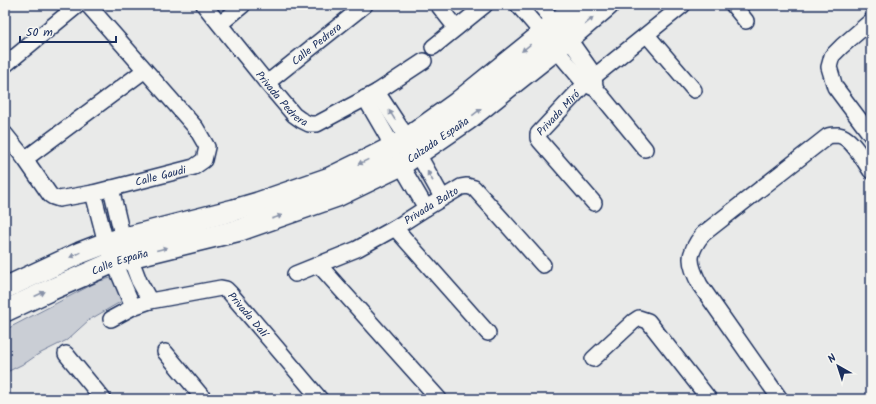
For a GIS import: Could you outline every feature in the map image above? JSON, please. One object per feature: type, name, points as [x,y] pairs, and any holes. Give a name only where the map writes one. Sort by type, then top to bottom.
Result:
[{"type":"street","points":[[5,65],[78,5]]},
{"type":"street","name":"Calle Gaudi","points":[[5,134],[25,159],[50,195],[56,199],[93,193],[194,167],[204,160],[207,147],[196,128],[88,5]]},
{"type":"street","name":"Privada Pedrera","points":[[204,5],[294,115],[309,124],[316,124],[371,95],[424,60]]},
{"type":"street","points":[[220,24],[243,5]]},
{"type":"street","name":"Calle Pedrera","points":[[267,83],[365,5]]},
{"type":"street","points":[[438,5],[456,28]]},
{"type":"street","points":[[433,47],[485,5]]},
{"type":"street","points":[[518,5],[556,36]]},
{"type":"street","points":[[540,5],[556,36],[592,84]]},
{"type":"street","name":"Calzada España","points":[[234,210],[330,178],[404,151],[468,119],[556,36],[578,5]]},
{"type":"street","name":"Calzada España","points":[[556,36],[608,5]]},
{"type":"street","name":"Privada Miró","points":[[594,203],[538,138],[538,134],[647,35],[683,5]]},
{"type":"street","points":[[733,5],[746,21]]},
{"type":"street","points":[[871,21],[832,56],[829,67],[835,87],[871,135]]},
{"type":"street","points":[[647,35],[694,90]]},
{"type":"street","points":[[25,159],[145,70]]},
{"type":"street","name":"Privada Miró","points":[[592,84],[645,149]]},
{"type":"street","points":[[371,95],[400,127],[404,151],[426,208]]},
{"type":"street","points":[[780,399],[700,285],[691,265],[691,252],[703,234],[828,136],[843,136],[852,143],[871,171]]},
{"type":"street","points":[[404,151],[442,197]]},
{"type":"street","name":"Calzada España","points":[[240,230],[337,196],[404,151]]},
{"type":"street","name":"Privada Balto","points":[[295,274],[357,248],[395,228],[442,197],[461,187],[467,186],[474,188],[543,266]]},
{"type":"street","points":[[111,188],[118,250],[133,307]]},
{"type":"street","points":[[93,193],[118,250],[139,281],[150,301]]},
{"type":"street","points":[[234,210],[240,230]]},
{"type":"street","name":"Calle España","points":[[5,311],[50,290],[118,250],[234,210]]},
{"type":"street","points":[[395,228],[488,333]]},
{"type":"street","name":"Calle España","points":[[5,288],[80,253],[118,250],[240,230]]},
{"type":"street","points":[[319,264],[439,399]]},
{"type":"street","name":"Privada Dalí","points":[[111,319],[133,307],[150,301],[221,288],[226,289],[320,399]]},
{"type":"street","points":[[593,360],[633,322],[639,318],[648,320],[709,399]]},
{"type":"street","points":[[165,352],[204,399]]},
{"type":"street","points":[[66,354],[103,399]]},
{"type":"shaded area","points":[[111,278],[115,281],[123,297],[122,301],[89,320],[67,340],[5,373],[5,330],[99,281]]}]
